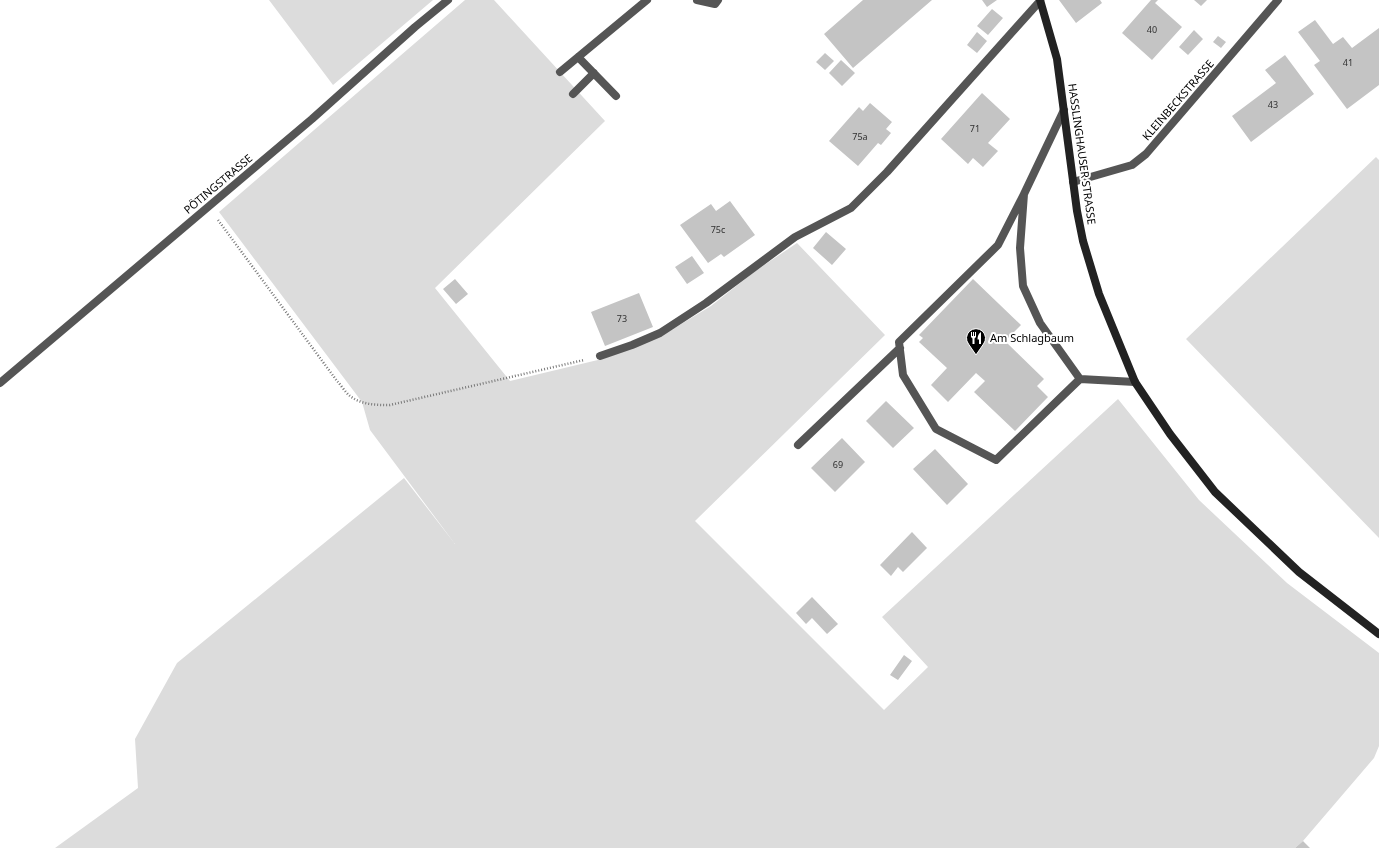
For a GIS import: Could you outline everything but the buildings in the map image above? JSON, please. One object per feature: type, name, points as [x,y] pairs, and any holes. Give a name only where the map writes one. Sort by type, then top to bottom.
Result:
[{"type":"main road","name":"HASSLINGHAUSER STRASSE","points":[[1040,1],[1057,58],[1077,211],[1084,241],[1099,294],[1135,382],[1170,434],[1215,492],[1299,572],[1379,634]]},
{"type":"street","name":"PÖTINGSTRASSE","points":[[0,383],[312,119],[415,27],[448,0]]},
{"type":"street","points":[[560,72],[647,0]]},
{"type":"street","points":[[697,0],[715,4],[718,0]]},
{"type":"street","name":"KLEINBECKSTRASSE","points":[[1073,182],[1132,165],[1146,154],[1278,0]]},
{"type":"street","points":[[600,356],[632,346],[660,333],[706,303],[795,237],[851,208],[887,172],[1040,1]]},
{"type":"street","points":[[578,57],[616,96]]},
{"type":"street","points":[[573,94],[594,73]]},
{"type":"street","points":[[1064,110],[998,245],[899,342],[903,375],[936,429],[996,460],[1080,379],[1135,382]]},
{"type":"street","points":[[1024,194],[1020,248],[1023,286],[1040,323],[1080,379]]},
{"type":"street","points":[[798,445],[900,348]]},
{"type":"path","points":[[208,207],[337,381],[349,395],[362,402],[374,405],[390,405],[600,356]]},
{"type":"shaded area","points":[[269,0],[433,0],[333,85]]},
{"type":"shaded area","points":[[465,0],[494,0],[605,121],[435,288],[510,381],[602,359],[663,335],[711,306],[754,272],[797,243],[885,335],[695,521],[884,710],[928,667],[882,617],[1118,399],[1199,500],[1287,583],[1379,653],[1379,746],[1374,758],[1303,841],[1295,848],[55,848],[138,788],[135,739],[177,663],[404,478],[455,544],[370,430],[362,402],[219,212]]},
{"type":"shaded area","points":[[1376,157],[1379,160],[1379,538],[1186,339]]},
{"type":"place","name":"Am Schlagbaum","points":[[976,355]]}]
